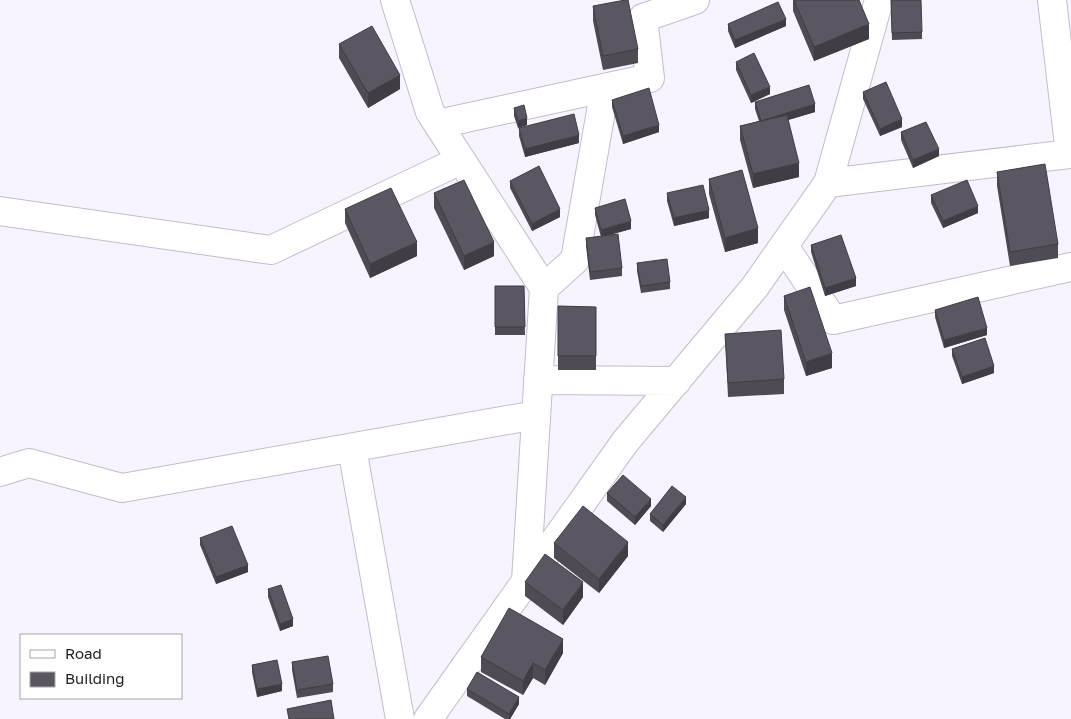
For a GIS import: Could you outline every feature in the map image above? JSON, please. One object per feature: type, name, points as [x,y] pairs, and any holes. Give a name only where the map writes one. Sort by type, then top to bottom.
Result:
[{"type":"street","points":[[395,0],[430,112],[544,288],[526,581]]},
{"type":"street","points":[[438,124],[650,78],[641,9],[695,0]]},
{"type":"street","points":[[428,719],[626,442],[754,288],[828,183],[879,0]]},
{"type":"street","points":[[828,183],[1071,154],[1052,0]]},
{"type":"street","points":[[544,288],[574,260],[605,88]]},
{"type":"street","points":[[0,211],[271,250],[461,160]]},
{"type":"street","points":[[784,246],[833,320],[1071,267]]},
{"type":"street","points":[[538,380],[677,381]]},
{"type":"street","points":[[0,472],[29,463],[122,488],[536,415]]},
{"type":"street","points":[[352,448],[400,719]]},
{"type":"building","points":[[628,0],[638,49],[603,56],[593,6]]},
{"type":"building","points":[[794,0],[859,0],[869,24],[814,47]]},
{"type":"building","points":[[891,0],[921,0],[922,32],[892,33]]},
{"type":"building","points":[[778,2],[786,19],[735,40],[728,24]]},
{"type":"building","points":[[372,26],[400,75],[368,93],[339,44]]},
{"type":"building","points":[[754,53],[770,87],[751,95],[736,62]]},
{"type":"building","points":[[886,82],[902,119],[880,129],[863,92]]},
{"type":"building","points":[[809,85],[815,104],[761,121],[755,102]]},
{"type":"building","points":[[649,88],[659,125],[623,136],[612,100]]},
{"type":"building","points":[[524,105],[527,118],[518,121],[514,108]]},
{"type":"building","points":[[574,114],[579,135],[525,149],[519,128]]},
{"type":"building","points":[[787,115],[799,163],[753,174],[740,126]]},
{"type":"building","points":[[926,122],[939,149],[913,160],[901,132]]},
{"type":"building","points":[[1045,164],[1058,244],[1010,252],[997,172]]},
{"type":"building","points":[[539,166],[560,209],[532,224],[510,181]]},
{"type":"building","points":[[742,170],[758,228],[725,238],[709,179]]},
{"type":"building","points":[[464,180],[494,242],[464,256],[434,193]]},
{"type":"building","points":[[967,180],[978,206],[943,221],[931,195]]},
{"type":"building","points":[[703,185],[709,210],[674,218],[667,193]]},
{"type":"building","points":[[391,188],[417,242],[370,264],[345,209]]},
{"type":"building","points":[[625,199],[631,221],[601,230],[595,208]]},
{"type":"building","points":[[618,234],[622,268],[590,272],[586,238]]},
{"type":"building","points":[[841,235],[856,278],[825,288],[811,245]]},
{"type":"building","points":[[667,259],[670,282],[641,286],[637,263]]},
{"type":"building","points":[[495,286],[524,286],[525,327],[495,327]]},
{"type":"building","points":[[810,287],[832,353],[806,362],[784,296]]},
{"type":"building","points":[[978,297],[987,328],[944,340],[935,310]]},
{"type":"building","points":[[558,306],[596,307],[596,356],[558,356]]},
{"type":"building","points":[[781,330],[784,379],[728,383],[725,334]]},
{"type":"building","points":[[985,338],[994,366],[962,377],[952,349]]},
{"type":"building","points":[[623,475],[651,499],[635,517],[607,493]]},
{"type":"building","points":[[672,486],[686,497],[663,525],[650,514]]},
{"type":"building","points":[[583,506],[628,542],[599,579],[554,543]]},
{"type":"building","points":[[232,526],[248,565],[216,577],[200,538]]},
{"type":"building","points":[[545,554],[583,582],[563,610],[525,582]]},
{"type":"building","points":[[281,585],[293,619],[280,624],[268,589]]},
{"type":"building","points":[[509,608],[563,639],[545,670],[533,663],[523,681],[481,657]]},
{"type":"building","points":[[328,656],[333,684],[297,690],[292,662]]},
{"type":"building","points":[[277,660],[282,684],[257,689],[252,665]]},
{"type":"building","points":[[477,672],[519,697],[509,714],[467,689]]},
{"type":"building","points":[[331,700],[334,719],[289,719],[287,709]]}]
